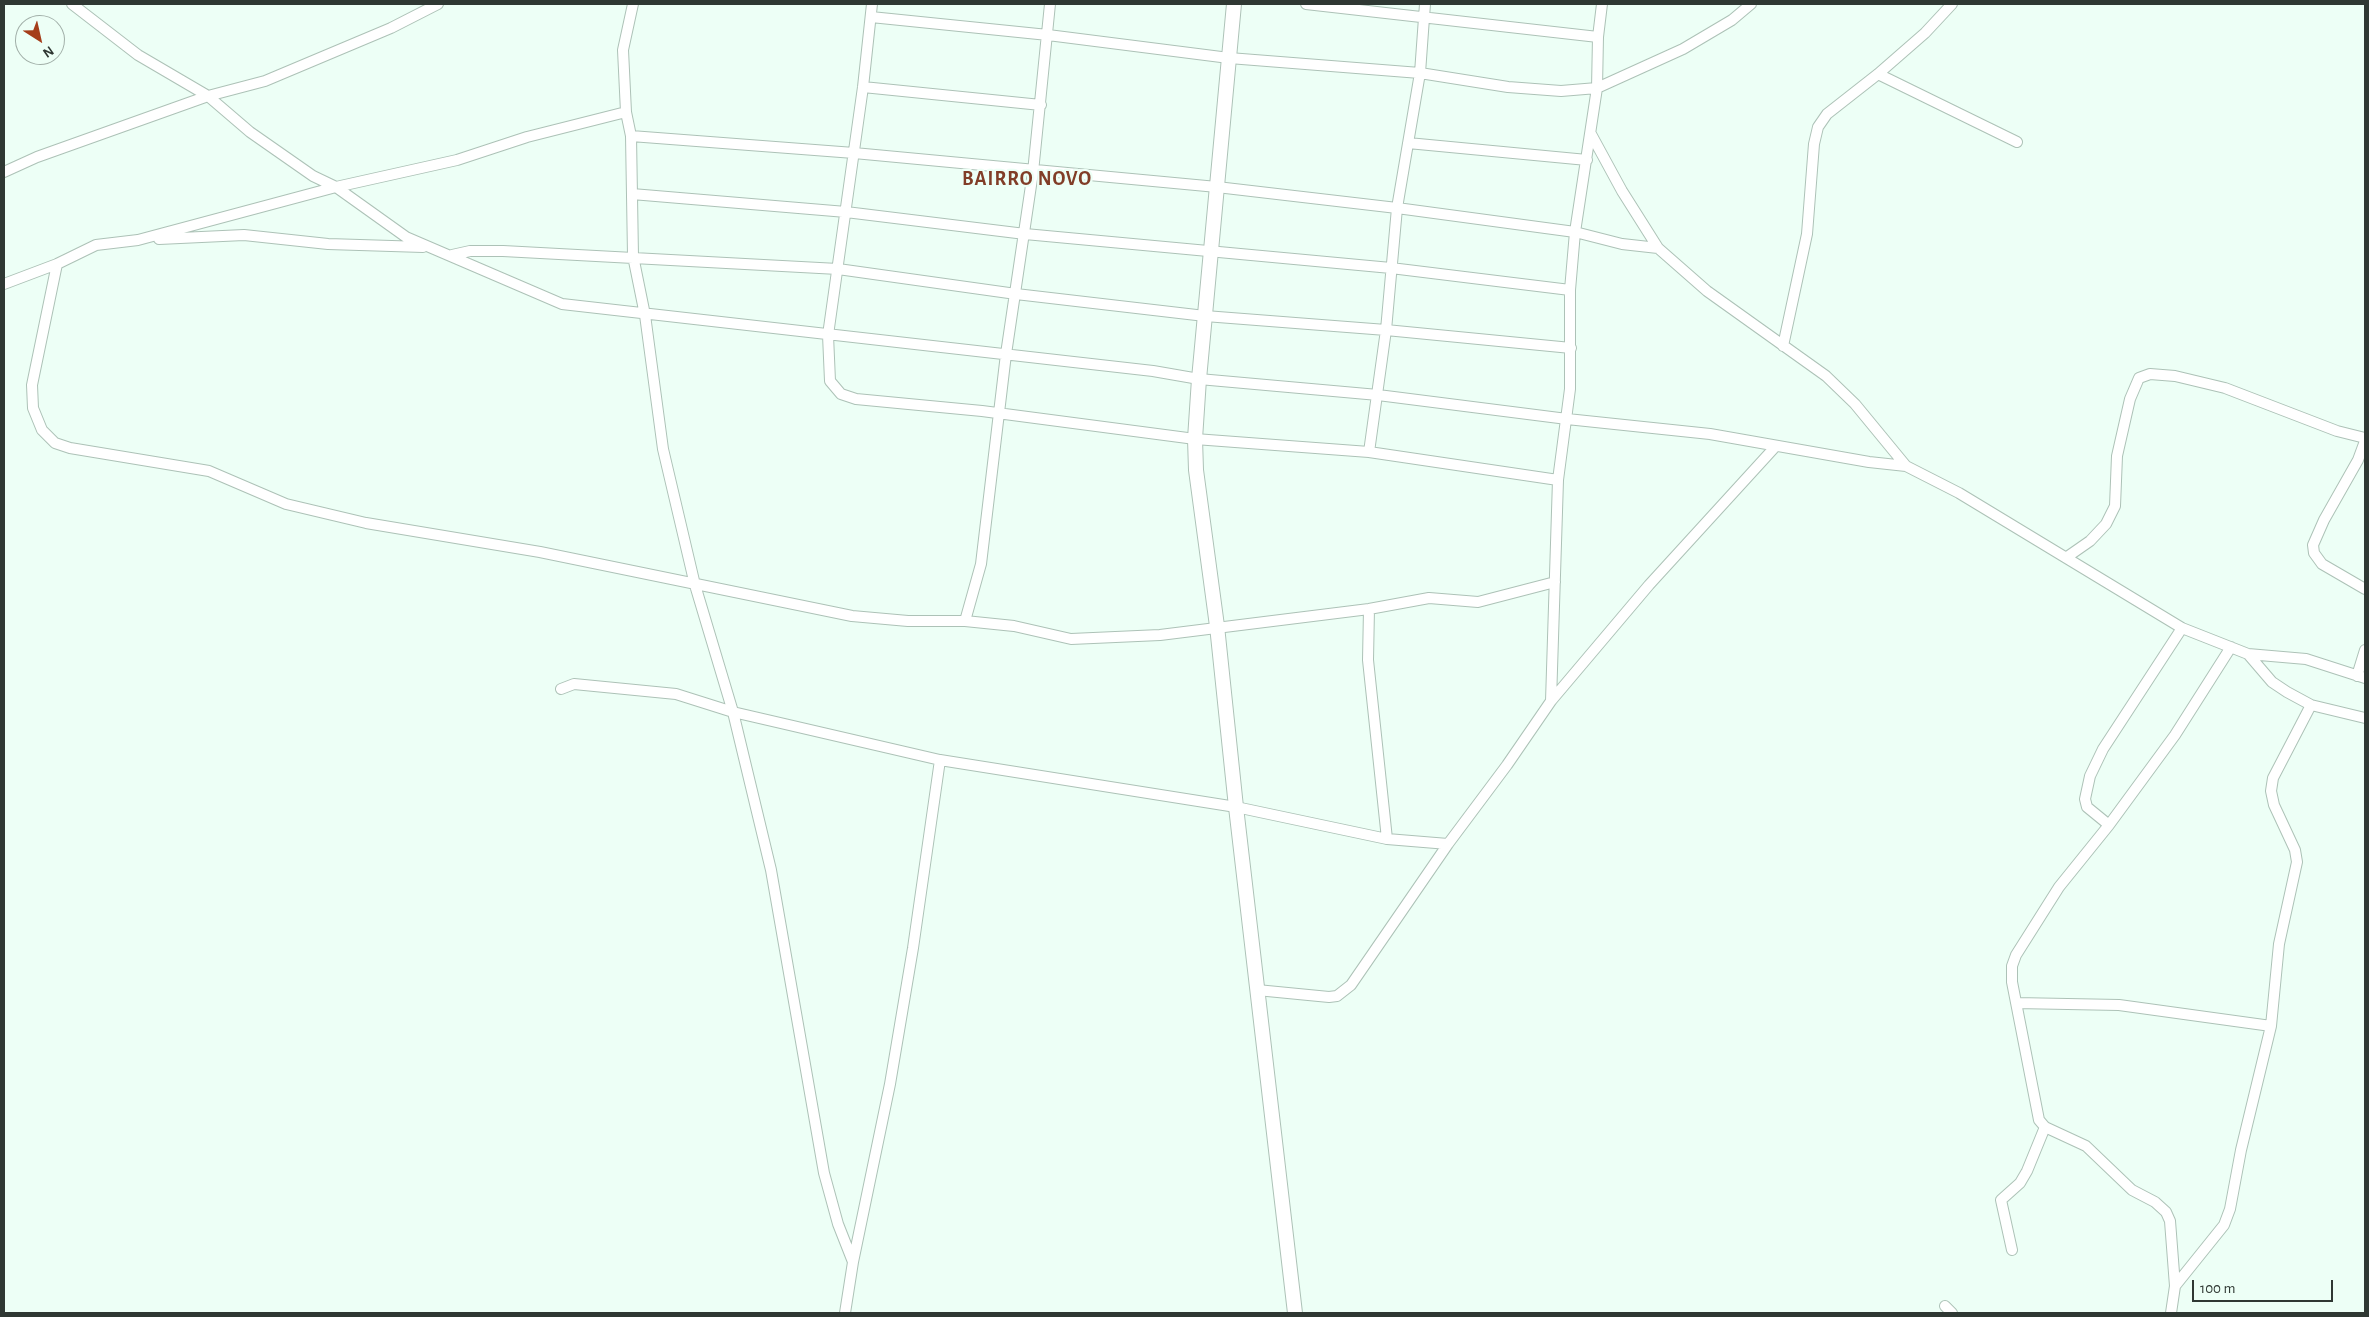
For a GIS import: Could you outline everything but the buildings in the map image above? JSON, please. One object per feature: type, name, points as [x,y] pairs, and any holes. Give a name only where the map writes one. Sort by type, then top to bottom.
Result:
[{"type":"street","points":[[72,4],[138,55],[208,96],[250,132],[313,176],[336,187],[406,237],[427,247],[452,255],[497,278],[562,304],[1154,371],[1199,379],[1378,395],[1567,419],[1710,434],[1869,462],[1906,466],[1959,493],[2182,628],[2248,654],[2306,659],[2361,677],[2365,650]]},
{"type":"street","points":[[4,172],[37,157],[208,96],[265,80],[391,28],[438,4]]},
{"type":"street","points":[[633,4],[623,50],[626,112],[631,136],[633,256],[646,314],[663,449],[695,585],[734,712],[771,870],[824,1173],[838,1224],[853,1262]]},
{"type":"street","points":[[872,4],[863,86],[828,335],[830,381],[841,394],[856,399],[999,414],[1195,439],[1369,452],[1558,480]]},
{"type":"street","points":[[966,621],[981,564],[1006,354],[1033,172],[1050,4]]},
{"type":"street","points":[[1234,4],[1199,379],[1195,439],[1196,470],[1217,626],[1295,1313]]},
{"type":"street","points":[[1306,4],[1598,37]]},
{"type":"street","points":[[1369,452],[1386,330],[1397,208],[1420,73],[1426,4]]},
{"type":"street","points":[[1551,701],[1558,480],[1567,419],[1571,348],[1570,290],[1575,232],[1597,88],[1598,37],[1602,4]]},
{"type":"street","points":[[870,17],[1048,35],[1229,58],[1420,73],[1508,87],[1561,91],[1597,88],[1706,36],[1732,20],[1750,4]]},
{"type":"street","points":[[1783,346],[1806,234],[1814,144],[1818,127],[1827,114],[1878,74],[1925,33],[1952,4]]},
{"type":"street","points":[[1878,74],[2017,142]]},
{"type":"street","points":[[863,86],[1041,105]]},
{"type":"street","points":[[138,240],[336,187],[457,160],[526,137],[626,112]]},
{"type":"street","points":[[1591,134],[1622,191],[1658,248],[1707,291],[1826,376],[1855,404],[1906,466]]},
{"type":"street","points":[[631,136],[854,153],[1033,172],[1217,187],[1397,208],[1575,232],[1622,244],[1658,248]]},
{"type":"street","points":[[1408,143],[1587,160]]},
{"type":"street","points":[[632,194],[846,212],[1025,234],[1391,268],[1570,290]]},
{"type":"street","points":[[4,284],[57,264],[96,245],[138,240],[244,235],[328,244],[427,247]]},
{"type":"street","points":[[452,255],[470,251],[502,251],[633,256],[838,269],[1016,294],[1205,316],[1386,330],[1571,348]]},
{"type":"street","points":[[57,264],[32,385],[33,408],[42,430],[55,443],[70,448],[209,470],[286,504],[366,523],[540,552],[852,616],[908,621],[966,621],[1014,626],[1071,639],[1160,635],[1217,626],[1369,609],[1429,598],[1478,602],[1555,582]]},
{"type":"street","points":[[2067,557],[2090,541],[2106,524],[2114,506],[2116,456],[2134,386],[2139,378],[2150,374],[2175,376],[2224,388],[2365,440],[2358,460],[2324,520],[2313,545],[2314,553],[2322,564],[2365,589]]},
{"type":"street","points":[[1257,990],[1329,997],[1344,992],[1351,985],[1448,844],[1507,765],[1551,701],[1649,585],[1775,446]]},
{"type":"street","points":[[1369,609],[1368,660],[1387,839]]},
{"type":"street","points":[[2109,825],[2087,806],[2085,799],[2090,776],[2103,749],[2182,628]]},
{"type":"street","points":[[2172,1313],[2175,1286],[2170,1221],[2162,1207],[2132,1190],[2086,1146],[2045,1127],[2036,1113],[2012,982],[2012,966],[2016,955],[2059,887],[2109,825],[2175,735],[2231,647]]},
{"type":"street","points":[[2248,654],[2272,682],[2311,704],[2365,718]]},
{"type":"street","points":[[560,689],[574,684],[676,694],[734,712],[940,760],[1236,806],[1387,839],[1448,844]]},
{"type":"street","points":[[2175,1286],[2224,1225],[2228,1217],[2271,1026],[2279,944],[2297,862],[2295,850],[2274,805],[2271,791],[2273,778],[2311,704]]},
{"type":"street","points":[[845,1313],[853,1262],[890,1084],[940,760]]},
{"type":"street","points":[[2016,1004],[2119,1005],[2271,1026]]},
{"type":"street","points":[[2012,1250],[2002,1200],[2020,1183],[2027,1171],[2045,1127]]},
{"type":"district","name":"BAIRRO NOVO","points":[[1027,179]]}]
